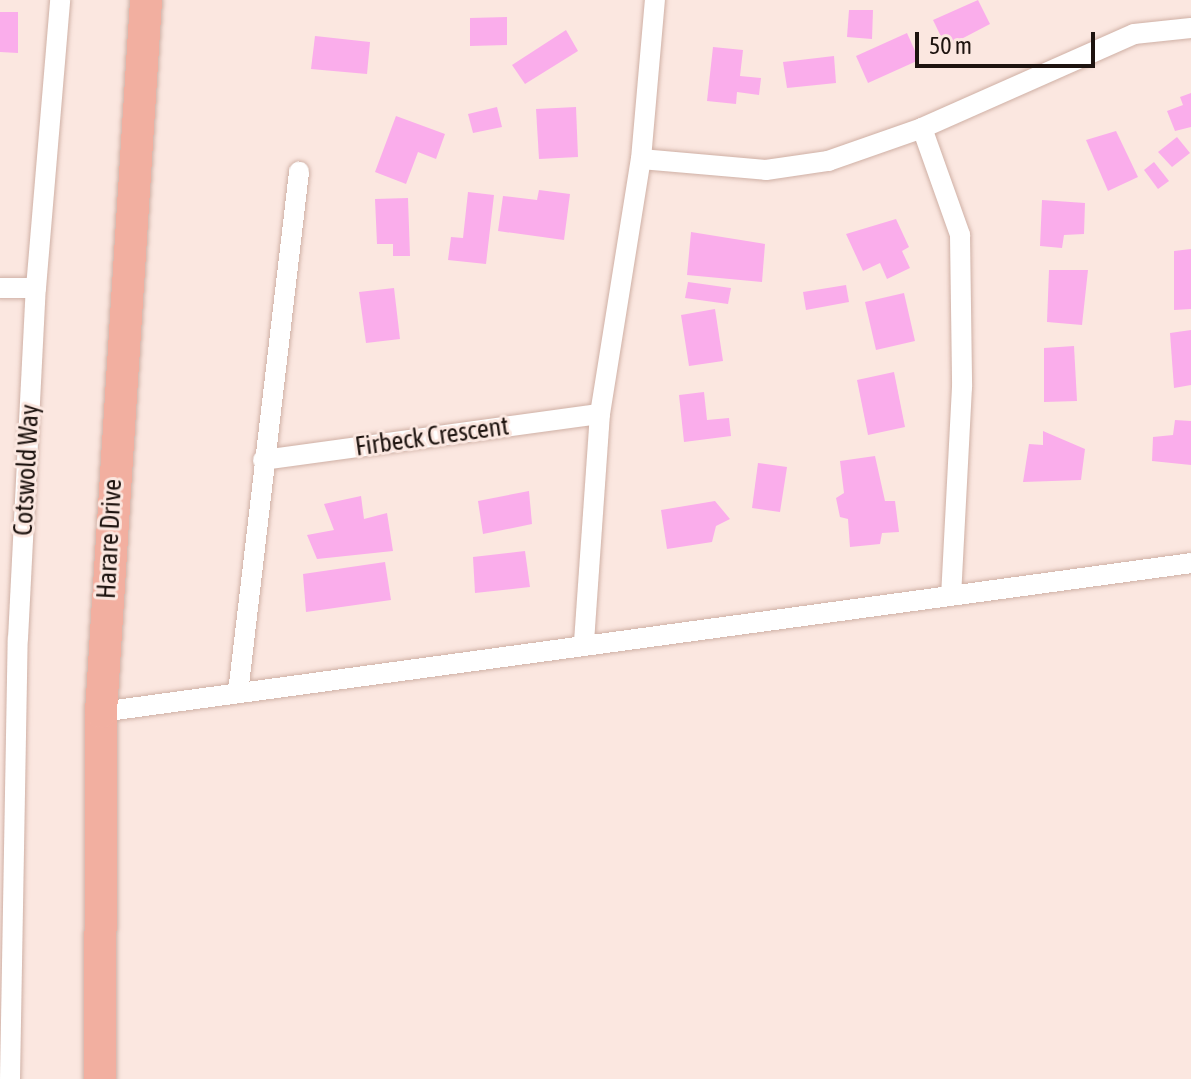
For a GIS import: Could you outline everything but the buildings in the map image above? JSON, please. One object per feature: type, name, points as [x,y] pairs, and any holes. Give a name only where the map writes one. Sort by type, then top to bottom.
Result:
[{"type":"main road","name":"Harare Drive","points":[[100,1079],[101,712],[146,0]]},
{"type":"street","name":"Cotswold Way","points":[[10,1079],[4,989],[9,639],[60,0]]},
{"type":"street","points":[[584,642],[600,414],[641,159],[655,0]]},
{"type":"street","points":[[641,159],[796,169],[922,128],[1134,34],[1191,28]]},
{"type":"street","points":[[922,128],[960,235],[962,387],[951,595]]},
{"type":"street","points":[[238,693],[299,172]]},
{"type":"street","points":[[0,288],[36,288]]},
{"type":"street","name":"Firbeck Crescent","points":[[263,460],[600,414]]},
{"type":"street","points":[[101,712],[584,642],[1191,563]]}]
